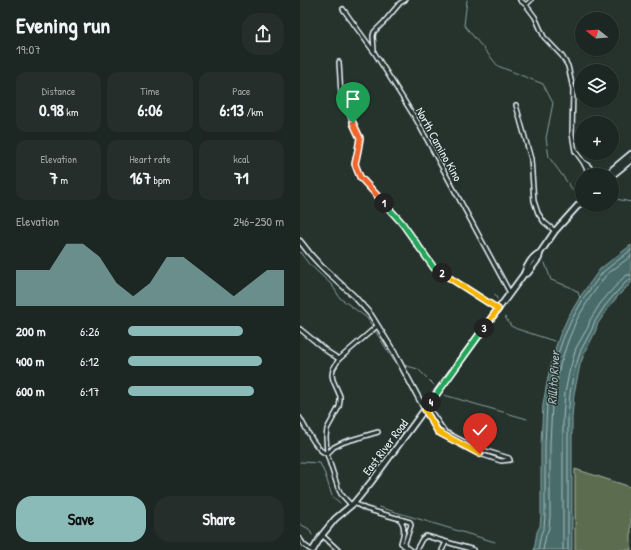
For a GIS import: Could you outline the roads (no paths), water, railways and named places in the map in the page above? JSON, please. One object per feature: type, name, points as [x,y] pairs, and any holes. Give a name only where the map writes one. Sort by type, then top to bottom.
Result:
[{"type":"main road","points":[[613,168],[631,154]]},
{"type":"main road","points":[[619,170],[631,160]]},
{"type":"main road","name":"East River Road","points":[[312,550],[335,520],[352,504],[372,481],[524,274],[528,274],[555,231],[575,209]]},
{"type":"street","points":[[374,52],[374,32],[400,3],[405,0]]},
{"type":"street","points":[[520,0],[535,17],[544,37],[562,56],[568,66],[573,89],[572,134],[575,151],[583,162],[591,168]]},
{"type":"street","points":[[526,5],[531,0]]},
{"type":"street","name":"North Camino Kino","points":[[343,9],[374,52],[417,121],[510,294]]},
{"type":"street","points":[[339,62],[341,95],[360,138],[355,164],[360,177],[402,223],[434,268],[498,309]]},
{"type":"street","points":[[516,105],[531,159],[534,201],[538,213],[544,222],[555,231]]},
{"type":"street","points":[[300,241],[322,267],[361,303],[371,315],[394,352],[425,410],[438,432],[480,454],[501,461],[510,460],[509,458],[476,448],[445,432],[432,413],[425,410]]},
{"type":"street","points":[[377,326],[339,359],[333,369],[333,380],[340,396],[340,401],[326,437],[328,454],[338,488],[341,494],[352,504],[410,522],[411,525],[404,546]]},
{"type":"street","points":[[300,329],[339,359]]},
{"type":"street","points":[[300,418],[313,439],[324,453],[328,454]]},
{"type":"street","points":[[328,454],[334,447],[344,442],[378,432]]},
{"type":"street","points":[[399,518],[404,529],[401,543],[410,550]]},
{"type":"street","points":[[322,535],[338,550]]},
{"type":"street","points":[[416,550],[422,539],[426,536],[474,550]]},
{"type":"street","points":[[300,539],[312,550]]},
{"type":"street","points":[[442,550],[446,542]]},
{"type":"water","name":"Rillito River","points":[[631,245],[631,283],[617,297],[597,325],[580,365],[574,394],[572,418],[572,550],[534,550],[541,515],[541,444],[543,404],[551,362],[559,337],[568,317],[582,294],[600,269]]},
{"type":"waterway","points":[[467,0],[464,25],[498,66],[543,84],[553,103],[546,138],[549,157],[575,193]]},
{"type":"waterway","points":[[619,200],[631,202]]},
{"type":"waterway","points":[[300,252],[308,263],[332,285],[340,298],[367,318],[396,364],[398,364]]},
{"type":"waterway","points":[[545,263],[551,280],[570,287],[578,292],[580,298]]},
{"type":"waterway","points":[[495,294],[497,299]]},
{"type":"waterway","points":[[505,317],[511,326],[517,329],[554,341]]},
{"type":"waterway","points":[[403,365],[418,369],[434,385]]},
{"type":"waterway","points":[[444,395],[527,419]]},
{"type":"waterway","points":[[300,462],[320,463],[332,496],[340,503]]},
{"type":"waterway","points":[[379,507],[495,542]]},
{"type":"waterway","points":[[300,524],[309,529],[312,535]]}]
